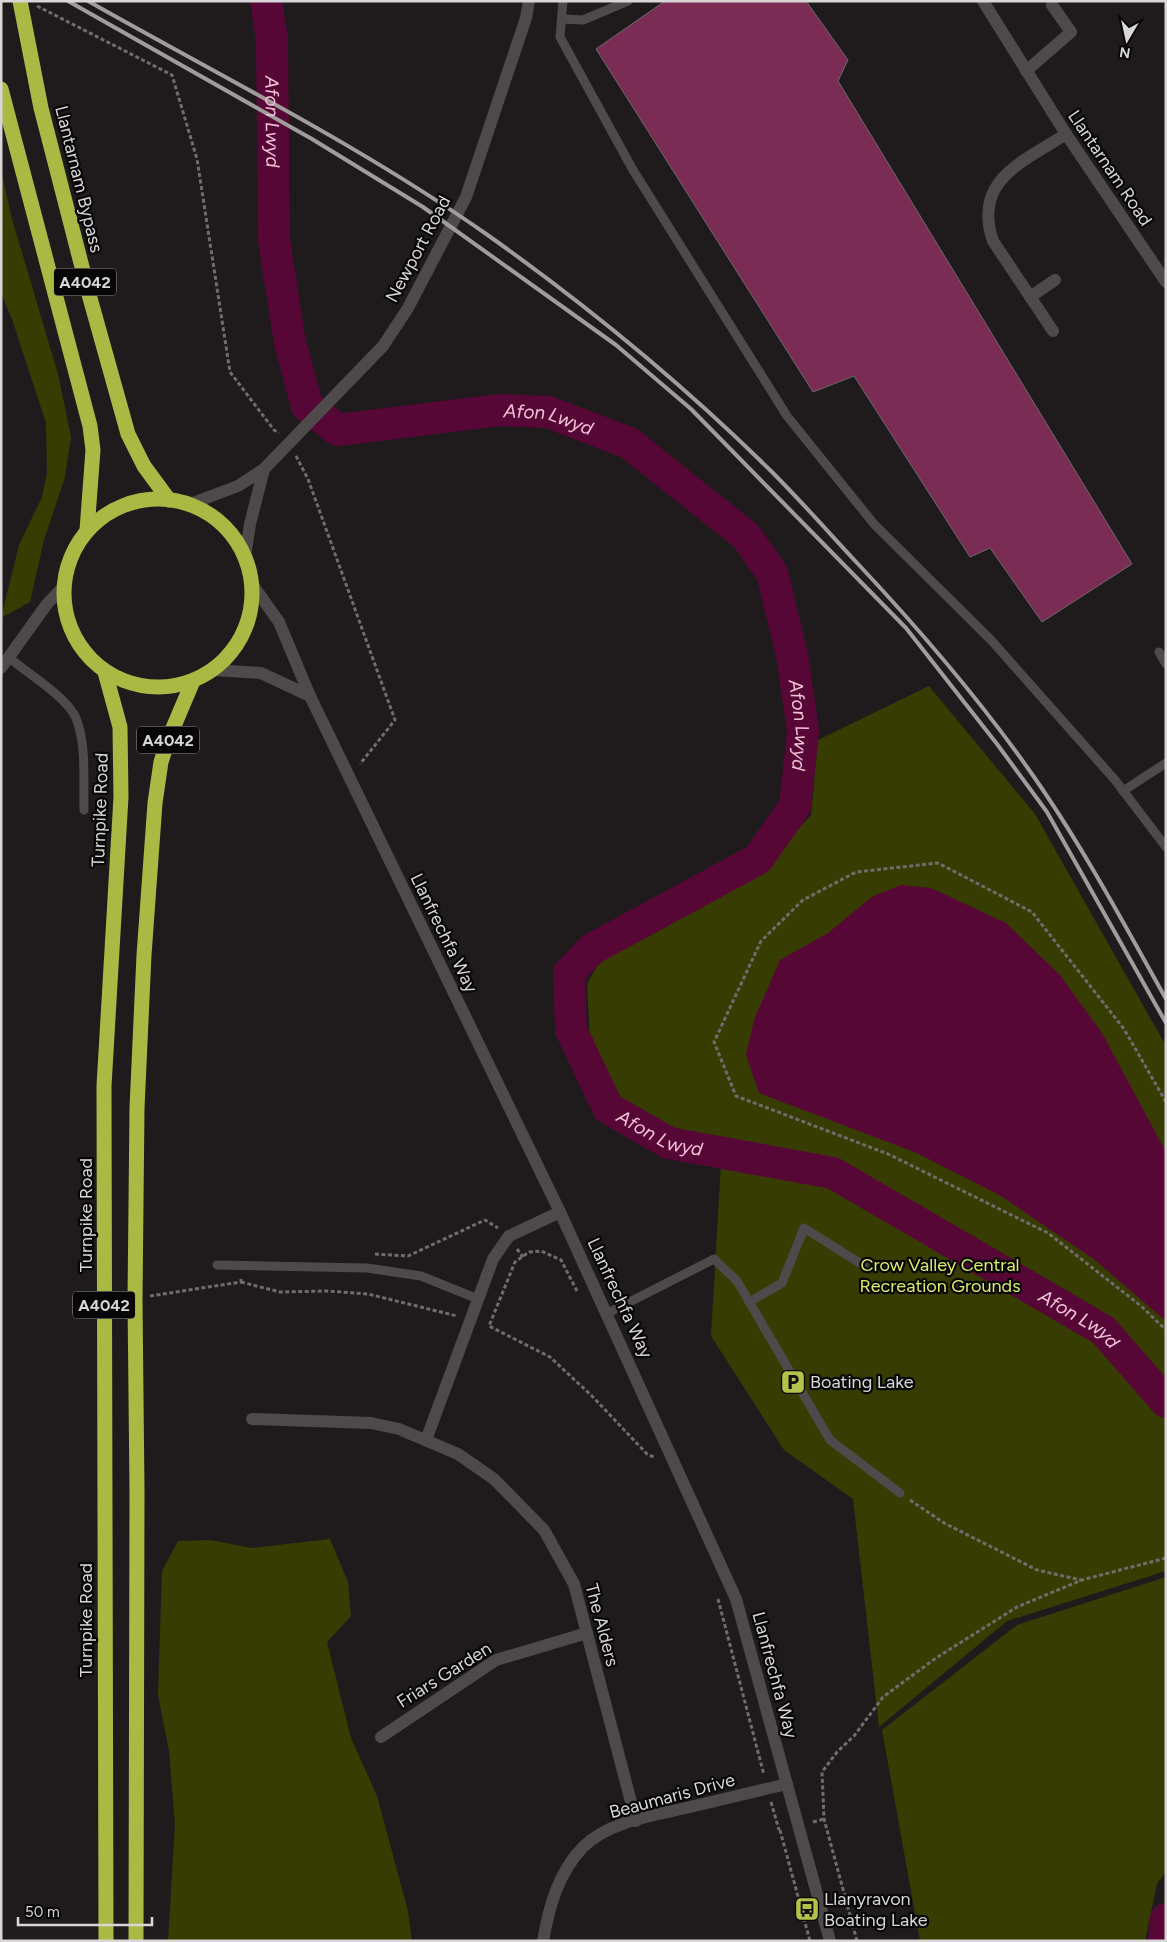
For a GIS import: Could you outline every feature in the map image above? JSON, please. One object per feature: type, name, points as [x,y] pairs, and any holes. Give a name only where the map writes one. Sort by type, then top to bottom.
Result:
[{"type":"highway","name":"Llantarnam Bypass","points":[[20,1],[41,108],[87,288],[128,434],[144,466],[169,500]]},
{"type":"highway","name":"A4042","points":[[1,89],[90,426],[93,450],[87,530]]},
{"type":"highway","points":[[147,499],[169,500],[190,504],[208,513],[223,525],[236,540],[245,557],[252,584],[252,604],[248,623],[240,640],[229,656],[214,670],[193,681],[171,687],[148,688],[126,682],[105,672],[87,656],[73,635],[65,612],[63,587],[67,566],[75,547],[87,530],[104,515],[124,505],[147,499]]},
{"type":"highway","name":"Turnpike Road","points":[[105,672],[120,728],[121,796],[104,1086],[106,1941]]},
{"type":"highway","name":"A4042","points":[[136,1941],[138,1491],[135,1300],[138,1098],[155,802],[161,762],[168,740],[193,681]]},
{"type":"street","name":"Newport Road","points":[[190,504],[238,486],[264,469],[289,446],[383,346],[408,308],[466,197],[530,1]]},
{"type":"street","name":"Llantarnam Road","points":[[983,1],[1066,134],[1166,282]]},
{"type":"street","points":[[1026,72],[1072,32],[1052,5]]},
{"type":"street","points":[[1053,331],[993,241],[988,225],[987,208],[996,187],[1010,170],[1066,134]]},
{"type":"street","points":[[1030,297],[1055,280]]},
{"type":"street","points":[[245,557],[250,524],[264,469]]},
{"type":"street","name":"Llanfrechfa Way","points":[[252,584],[279,622],[310,696],[608,1313],[736,1600],[830,1941]]},
{"type":"street","points":[[4,663],[47,604],[63,587]]},
{"type":"street","points":[[214,670],[261,673],[310,696]]},
{"type":"street","points":[[426,1440],[493,1259],[509,1236],[560,1212]]},
{"type":"street","name":"The Alders","points":[[252,1419],[371,1423],[399,1429],[458,1454],[494,1479],[544,1530],[574,1584],[636,1821]]},
{"type":"street","name":"Friars Garden","points":[[381,1737],[496,1660],[587,1633]]},
{"type":"street","name":"Beaumaris Drive","points":[[543,1941],[547,1915],[556,1888],[572,1861],[584,1846],[605,1832],[636,1821],[787,1784]]},
{"type":"lane","points":[[563,1],[560,37],[633,170],[787,416],[874,524],[991,640],[1123,791],[1166,847]]},
{"type":"lane","points":[[562,19],[583,20],[628,1]]},
{"type":"lane","points":[[1159,652],[1166,664]]},
{"type":"lane","points":[[4,663],[64,702],[76,718],[82,749],[84,810]]},
{"type":"lane","points":[[1123,791],[1166,762]]},
{"type":"lane","points":[[749,1302],[782,1283],[804,1228],[864,1265]]},
{"type":"lane","points":[[608,1313],[714,1259],[737,1281],[830,1440],[900,1493]]},
{"type":"lane","points":[[217,1265],[367,1268],[421,1276],[478,1299]]},
{"type":"path","points":[[36,6],[172,75],[197,159],[230,372],[274,430],[289,446],[308,479],[395,720],[349,777]]},
{"type":"path","points":[[1166,1102],[1124,1029],[1032,912],[938,863],[856,872],[804,900],[760,942],[714,1042],[736,1096],[888,1154],[1048,1234],[1141,1306],[1166,1330]]},
{"type":"path","points":[[369,1254],[408,1256],[485,1220],[509,1236],[523,1257]]},
{"type":"path","points":[[489,1326],[507,1279],[516,1262],[529,1252],[541,1251],[561,1260],[580,1297]]},
{"type":"path","points":[[241,1282],[242,1266]]},
{"type":"path","points":[[149,1306],[149,1296],[241,1282],[280,1292],[326,1291],[368,1294],[470,1320],[489,1326],[550,1357],[592,1396],[647,1454],[657,1459],[653,1450]]},
{"type":"path","points":[[900,1493],[944,1523],[1037,1570],[1082,1580]]},
{"type":"path","points":[[857,1941],[824,1819],[822,1772],[838,1752],[854,1736],[883,1697],[936,1658],[1017,1607],[1082,1580],[1166,1558]]},
{"type":"path","points":[[717,1597],[779,1830]]},
{"type":"green space","points":[[1,171],[12,219],[58,374],[71,437],[65,477],[44,540],[30,602],[1,618],[19,545],[42,497],[47,473],[46,423],[13,322],[1,293]]},
{"type":"green space","name":"Crow Valley Central Recreation Grounds","points":[[929,686],[1035,814],[1166,1046],[1166,1571],[1007,1621],[879,1727],[853,1499],[784,1450],[711,1336],[722,1146],[666,1135],[616,1105],[590,1040],[587,984],[604,953],[753,878],[811,815],[818,740]]},
{"type":"green space","points":[[330,1539],[348,1582],[351,1616],[327,1642],[351,1738],[377,1796],[408,1911],[412,1941],[168,1941],[175,1824],[169,1751],[158,1695],[162,1571],[178,1541],[210,1540],[252,1548]]},
{"type":"green space","points":[[1166,1577],[1166,1871],[1157,1884],[1145,1941],[920,1941],[882,1730],[1017,1625]]},
{"type":"shaded area","points":[[901,885],[931,888],[1006,923],[1060,975],[1102,1033],[1166,1152],[1166,1321],[1095,1260],[1001,1196],[917,1153],[759,1093],[746,1055],[754,1020],[780,960],[828,933],[873,896]]},
{"type":"building","points":[[665,1],[806,1],[848,60],[838,81],[1132,564],[1042,622],[990,548],[970,557],[854,376],[813,392],[596,49]]},
{"type":"waterway","name":"Afon Lwyd","points":[[266,1],[272,39],[274,240],[290,343],[307,406],[338,430],[499,410],[548,412],[629,443],[746,536],[772,573],[792,655],[803,731],[795,806],[758,859],[592,949],[569,973],[571,1030],[608,1108],[669,1143],[833,1173],[1103,1330],[1166,1402]]},
{"type":"waterway","name":"Afon Lwyd","points":[[1164,1941],[1166,1919]]},
{"type":"railway","points":[[68,1],[312,139],[423,207],[616,345],[691,409],[906,628],[997,744],[1047,812],[1166,1023]]},
{"type":"railway","points":[[88,1],[292,114],[441,203],[489,236],[600,319],[671,378],[739,440],[794,495],[881,589],[925,638],[988,714],[1027,767],[1064,823],[1100,881],[1166,999]]},
{"type":"place","name":"Boating Lake","points":[[793,1382]]},
{"type":"place","name":"Llanyravon Boating Lake","points":[[807,1909]]}]
